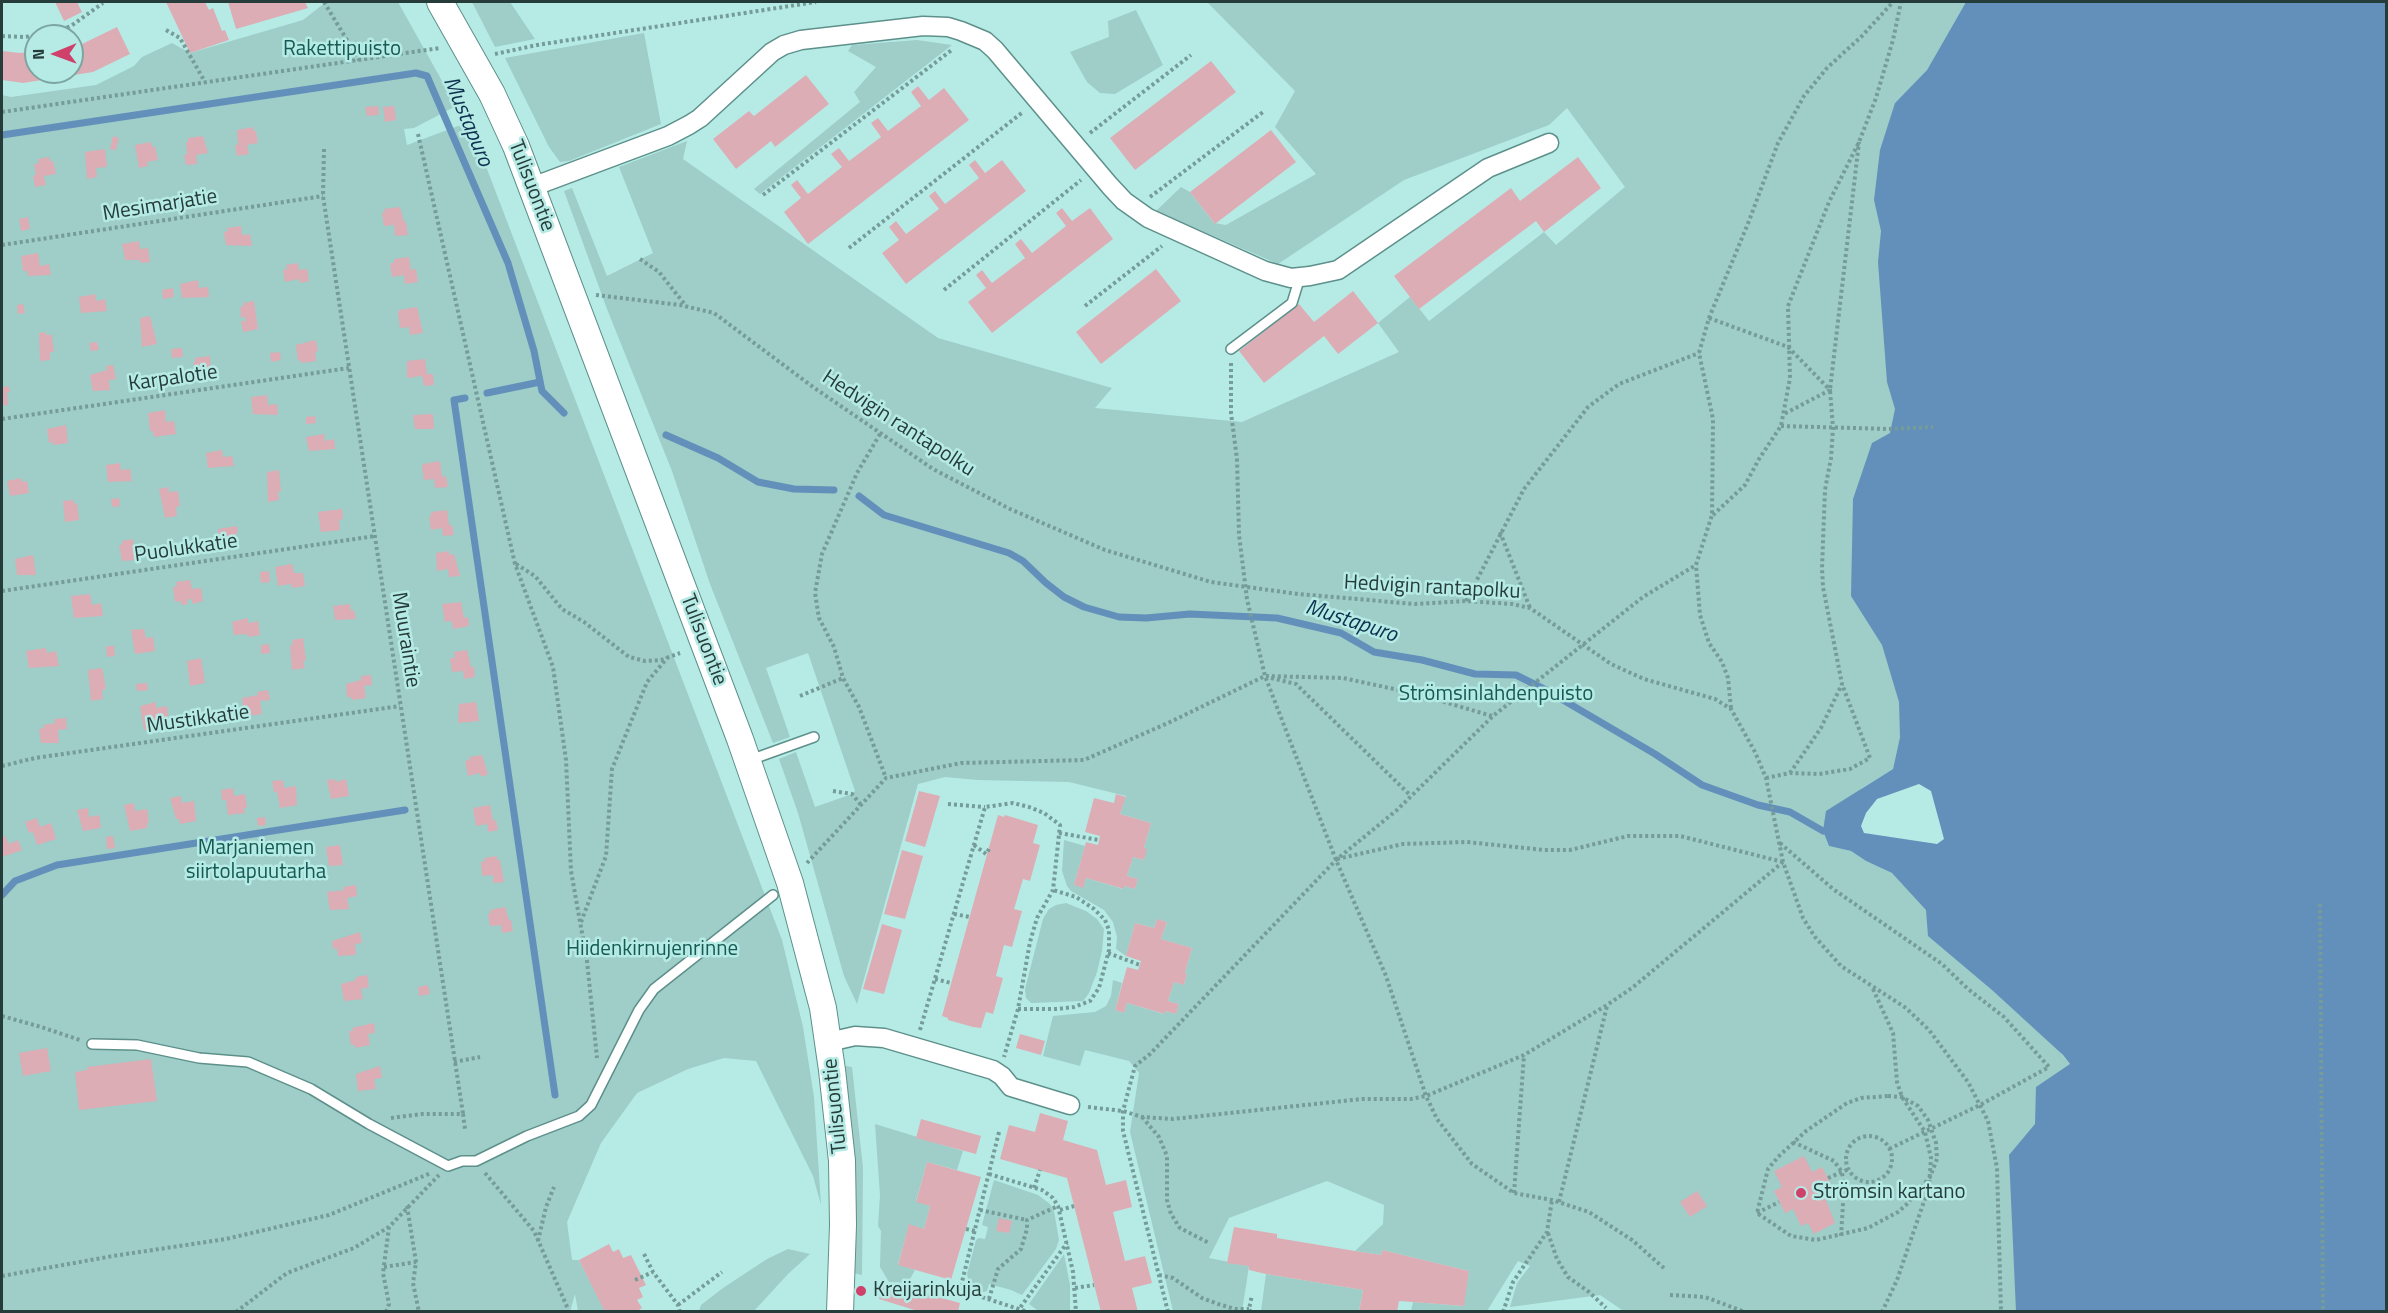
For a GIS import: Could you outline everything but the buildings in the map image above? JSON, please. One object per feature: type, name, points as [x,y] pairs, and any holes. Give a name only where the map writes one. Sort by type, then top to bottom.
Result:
[{"type":"main road","name":"Tulisuontie","points":[[440,2],[492,94],[532,187],[748,761],[790,883],[808,944],[829,1042],[842,1161],[843,1225],[840,1311]]},
{"type":"street","points":[[532,187],[668,136],[700,118],[772,52],[784,45],[801,40],[923,26],[948,27],[972,35],[995,50],[1124,201],[1148,218],[1265,271],[1291,278],[1338,270],[1488,168],[1549,143]]},
{"type":"street","points":[[829,1042],[855,1036],[884,1038],[993,1070],[1002,1076],[1011,1087],[1070,1105]]},
{"type":"lane","points":[[1232,349],[1292,303],[1300,277]]},
{"type":"lane","points":[[748,761],[814,737]]},
{"type":"lane","points":[[92,1044],[137,1045],[199,1058],[248,1062],[311,1089],[369,1124],[448,1166],[462,1161],[476,1161],[527,1136],[579,1116],[591,1105],[606,1080],[639,1010],[654,989],[773,895]]},
{"type":"path","points":[[324,2],[359,60]]},
{"type":"path","points":[[495,54],[537,45],[816,2]]},
{"type":"path","points":[[1893,2],[1862,36],[1827,68],[1804,96],[1778,143],[1709,318],[1698,353],[1713,419],[1713,515],[1696,565],[1700,615],[1709,643],[1722,662],[1728,678],[1731,709],[1755,752],[1766,778],[1783,862],[1803,918],[1815,937],[1841,966],[1906,1008],[1929,1030],[1949,1055],[1988,1121],[1997,1168],[2001,1311]]},
{"type":"path","points":[[1713,515],[1745,485],[1781,426],[1790,378],[1788,306],[1829,202],[1859,142],[1885,70],[1901,2]]},
{"type":"path","points":[[2,36],[25,37],[56,32],[71,26],[103,3]]},
{"type":"path","points":[[166,30],[180,38],[204,82]]},
{"type":"path","points":[[763,195],[972,35]]},
{"type":"path","points":[[2,112],[436,49]]},
{"type":"path","points":[[1076,145],[1191,55]]},
{"type":"path","points":[[849,248],[1038,100]]},
{"type":"path","points":[[1135,209],[1263,112]]},
{"type":"path","points":[[418,134],[515,564],[553,667],[566,760],[571,871],[587,961],[597,1057],[606,1080]]},
{"type":"path","points":[[1766,778],[1790,773],[1819,774],[1850,769],[1870,758],[1842,684],[1823,587],[1822,568],[1825,490],[1831,458],[1833,428],[1830,390],[1859,142]]},
{"type":"path","name":"Muuraintie","points":[[324,149],[323,196],[465,1129]]},
{"type":"path","points":[[944,290],[1096,168]]},
{"type":"path","name":"Mesimarjatie","points":[[2,245],[323,196]]},
{"type":"path","points":[[1085,306],[1179,232]]},
{"type":"path","points":[[640,259],[659,272],[687,306]]},
{"type":"path","name":"Hedvigin rantapolku","points":[[595,295],[687,306],[702,309],[722,318],[813,387],[933,469],[1050,527],[1105,550],[1212,582],[1348,599],[1415,603],[1466,601],[1512,604],[1530,608],[1611,664],[1644,679],[1715,699],[1731,709]]},
{"type":"path","points":[[1709,318],[1788,347],[1830,390]]},
{"type":"path","points":[[1232,349],[1231,413],[1237,459],[1239,535],[1247,599],[1264,676],[1336,860],[1386,976],[1426,1096],[1437,1119],[1472,1164],[1514,1193],[1552,1200],[1589,1212],[1632,1240],[1665,1269]]},
{"type":"path","points":[[1466,601],[1524,489],[1588,407],[1619,384],[1698,353]]},
{"type":"path","name":"Karpalotie","points":[[2,419],[349,368]]},
{"type":"path","points":[[1784,414],[1830,390]]},
{"type":"path","points":[[1781,426],[1888,429],[1933,427]]},
{"type":"path","points":[[880,434],[857,473],[822,554],[815,593],[819,618],[834,646],[843,678],[859,707],[886,778]]},
{"type":"path","points":[[1500,532],[1530,608]]},
{"type":"path","name":"Puolukkatie","points":[[2,591],[375,536]]},
{"type":"path","points":[[515,564],[535,576],[562,609],[584,622],[629,657],[645,661],[680,653]]},
{"type":"path","points":[[1168,1311],[1123,1131],[1123,1111],[1135,1066],[1150,1054],[1336,860],[1397,810],[1493,716],[1643,597],[1696,565]]},
{"type":"path","points":[[581,924],[606,856],[612,769],[647,682],[668,657]]},
{"type":"path","points":[[1264,676],[1296,684],[1410,795]]},
{"type":"path","points":[[807,863],[886,778],[961,763],[1084,760],[1168,723],[1264,676],[1343,678],[1417,694],[1493,716]]},
{"type":"path","points":[[800,696],[843,678]]},
{"type":"path","points":[[1790,773],[1821,728],[1842,684]]},
{"type":"path","name":"Mustikkatie","points":[[2,766],[35,758],[400,706]]},
{"type":"path","points":[[833,791],[852,794],[861,805]]},
{"type":"path","points":[[948,804],[985,807],[1013,803],[1044,813],[1060,825],[1053,890],[1037,918],[1030,942],[1018,1010],[1006,1055],[993,1070]]},
{"type":"path","points":[[920,1030],[985,807]]},
{"type":"path","points":[[1059,832],[1099,840]]},
{"type":"path","points":[[1336,860],[1403,844],[1467,842],[1544,850],[1569,850],[1628,836],[1680,836],[1783,862]]},
{"type":"path","points":[[1780,843],[1833,889],[1942,964],[1968,990],[2004,1017],[2049,1067],[1932,1129],[1889,1149]]},
{"type":"path","points":[[974,845],[986,854],[989,849]]},
{"type":"path","points":[[1070,1105],[1123,1111],[1142,1117],[1173,1119],[1362,1099],[1411,1099],[1426,1096],[1524,1055],[1607,1005],[1632,988],[1783,862]]},
{"type":"path","points":[[1018,1010],[1057,1009],[1090,1001],[1098,988],[1108,953],[1109,930],[1094,909],[1076,897],[1053,890]]},
{"type":"path","points":[[2320,904],[2324,1311]]},
{"type":"path","points":[[954,914],[970,917]]},
{"type":"path","points":[[1108,953],[1140,965]]},
{"type":"path","points":[[935,979],[951,983]]},
{"type":"path","points":[[1872,987],[1893,1033],[1898,1082],[1902,1096],[1925,1132],[1931,1158],[1929,1187],[1897,1280],[1882,1311]]},
{"type":"path","points":[[1559,1202],[1607,1005]]},
{"type":"path","points":[[2,1016],[92,1044]]},
{"type":"path","points":[[1514,1193],[1524,1055]]},
{"type":"path","points":[[454,1062],[480,1057]]},
{"type":"path","points":[[1902,1096],[1925,1114],[1936,1143],[1937,1159],[1930,1177],[1898,1212],[1868,1228],[1816,1240],[1791,1236],[1757,1213],[1768,1169],[1793,1142],[1822,1118],[1847,1103],[1873,1097],[1902,1096]]},
{"type":"path","points":[[369,1124],[385,1119],[422,1114],[463,1114]]},
{"type":"path","points":[[1142,1117],[1159,1137],[1167,1156],[1167,1200],[1172,1214],[1180,1228],[1209,1243]]},
{"type":"path","points":[[999,1132],[960,1290],[1028,1311]]},
{"type":"path","points":[[1861,1137],[1876,1137],[1884,1142],[1892,1157],[1890,1166],[1879,1179],[1861,1180],[1849,1168],[1846,1160],[1848,1149],[1861,1137]]},
{"type":"path","points":[[1793,1142],[1834,1161],[1842,1172],[1844,1189],[1841,1236]]},
{"type":"path","points":[[476,1161],[534,1231],[568,1311]]},
{"type":"path","points":[[236,1311],[288,1273],[354,1248],[389,1227],[448,1166]]},
{"type":"path","points":[[2,1276],[226,1239],[329,1215],[448,1166]]},
{"type":"path","points":[[1828,1178],[1849,1168]]},
{"type":"path","points":[[1034,1188],[1040,1170]]},
{"type":"path","points":[[989,1174],[1034,1188],[1053,1198],[1059,1208],[1067,1243],[1075,1288],[1076,1311]]},
{"type":"path","points":[[538,1241],[546,1207],[554,1187]]},
{"type":"path","points":[[1503,1311],[1513,1282],[1547,1232],[1552,1200]]},
{"type":"path","points":[[1757,1213],[1779,1202]]},
{"type":"path","points":[[407,1206],[416,1262],[413,1283],[419,1311]]},
{"type":"path","points":[[980,1210],[1027,1220],[1059,1208],[1074,1206]]},
{"type":"path","points":[[988,1299],[998,1269],[1021,1249],[1027,1229],[1027,1220]]},
{"type":"path","points":[[386,1311],[389,1304],[384,1267],[389,1227]]},
{"type":"path","points":[[966,1228],[975,1230]]},
{"type":"path","points":[[1547,1232],[1557,1259],[1568,1277],[1606,1308]]},
{"type":"path","points":[[1018,1309],[1067,1243]]},
{"type":"path","points":[[644,1254],[653,1272],[680,1311]]},
{"type":"path","points":[[384,1267],[416,1262]]},
{"type":"path","points":[[634,1280],[653,1272]]},
{"type":"path","points":[[678,1305],[722,1272]]},
{"type":"path","points":[[1159,1275],[1173,1278],[1202,1298],[1235,1309],[1250,1310],[1252,1295]]},
{"type":"path","points":[[1075,1288],[1094,1285]]},
{"type":"path","points":[[1670,1296],[1705,1297],[1744,1311]]},
{"type":"green space","name":"Marjaniemen siirtolapuutarha","points":[[326,2],[398,2],[456,106],[414,128],[404,129],[407,145],[458,126],[468,130],[482,156],[782,940],[803,1027],[814,1097],[821,1205],[813,1176],[756,1061],[724,1058],[688,1069],[637,1093],[601,1143],[567,1222],[572,1260],[579,1260],[605,1311],[578,1311],[575,1294],[570,1312],[2,1312],[2,95],[11,97],[96,85],[134,66],[142,57],[172,43],[190,53],[303,20]]},
{"type":"green space","points":[[472,2],[510,2],[535,39],[495,47]]},
{"type":"green space","name":"Strömsinlahdenpuisto","points":[[1207,2],[1966,2],[1927,70],[1895,103],[1919,119],[1900,737],[1893,769],[1862,788],[1823,831],[1829,846],[1851,851],[1892,873],[1953,927],[2070,1064],[2173,1311],[1625,1312],[1600,1295],[1510,1307],[1517,1283],[1530,1266],[1518,1261],[1487,1311],[1411,1311],[1413,1302],[1463,1306],[1469,1271],[1382,1250],[1381,1255],[1355,1251],[1383,1224],[1384,1205],[1327,1181],[1229,1218],[1209,1258],[1249,1266],[1242,1311],[1173,1311],[1130,1132],[1139,1073],[1129,1061],[1085,1050],[1080,1066],[1043,1056],[1053,1016],[1095,1012],[1106,1006],[1111,996],[1113,980],[1122,983],[1115,1010],[1124,1013],[1127,1003],[1164,1014],[1165,1011],[1176,1014],[1179,1004],[1168,1001],[1174,982],[1184,985],[1192,948],[1161,939],[1167,922],[1157,919],[1154,928],[1135,923],[1126,956],[1116,949],[1117,937],[1113,922],[1104,910],[1071,891],[1067,886],[1062,871],[1064,840],[1085,846],[1074,885],[1083,887],[1086,878],[1123,889],[1124,886],[1135,889],[1138,879],[1127,876],[1133,857],[1144,860],[1144,848],[1151,823],[1120,814],[1126,796],[1069,782],[945,777],[918,784],[857,1004],[844,976],[798,813],[779,759],[796,752],[815,807],[855,791],[808,653],[766,668],[790,737],[773,743],[710,584],[672,471],[607,309],[564,191],[572,188],[607,276],[653,253],[619,167],[687,141],[683,159],[938,338],[1112,388],[1095,408],[1242,422],[1399,352],[1378,323],[1410,297],[1429,321],[1544,232],[1556,245],[1625,187],[1567,108],[1549,125],[1404,180],[1278,264],[1156,211],[1181,187],[1190,192],[1214,223],[1226,225],[1316,174],[1275,127],[1295,91]]},
{"type":"green space","points":[[1136,10],[1163,65],[1115,94],[1100,93],[1087,82],[1070,52],[1109,37],[1108,21]]},
{"type":"green space","points":[[644,33],[661,124],[569,161],[560,162],[549,147],[505,58]]},
{"type":"green space","points":[[917,40],[952,45],[760,194],[754,189],[860,102],[854,92],[876,67],[848,51],[852,45]]},
{"type":"green space","points":[[1066,903],[1086,911],[1097,919],[1104,929],[1097,972],[1089,993],[1083,1001],[1031,1003],[1026,998],[1025,989],[1043,919],[1049,909]]},
{"type":"green space","points":[[846,1066],[852,1067],[863,1168],[862,1275],[853,1273],[843,1069]]},
{"type":"green space","points":[[875,1124],[963,1151],[957,1170],[927,1162],[916,1201],[930,1206],[924,1229],[909,1225],[898,1264],[915,1270],[908,1283],[889,1282],[880,1267],[881,1231],[878,1226],[880,1195]]},
{"type":"green space","points":[[994,1180],[1038,1195],[1050,1204],[1054,1211],[1059,1240],[1056,1249],[1022,1295],[989,1284],[987,1291],[976,1291],[969,1284],[967,1274],[976,1240],[985,1239],[988,1227],[982,1225]]},
{"type":"green space","points":[[788,1249],[810,1254],[754,1311],[699,1311],[701,1305],[723,1288],[767,1259]]},
{"type":"green space","points":[[1064,1254],[1070,1285],[1070,1311],[1037,1310],[1029,1304]]},
{"type":"green space","points":[[1266,1274],[1363,1290],[1359,1311],[1261,1311]]},
{"type":"water","points":[[1966,2],[2386,2],[2386,1311],[2016,1311],[2009,1155],[2035,1124],[2036,1087],[2070,1064],[1992,990],[1928,936],[1926,910],[1892,873],[1851,851],[1829,846],[1823,831],[1826,811],[1893,769],[1900,737],[1899,702],[1882,645],[1851,596],[1853,499],[1872,443],[1890,433],[1895,409],[1887,382],[1878,262],[1881,231],[1874,200],[1880,150],[1895,103],[1927,70]],"holes":[[[1919,784],[1931,791],[1944,839],[1937,844],[1864,833],[1861,826],[1866,813],[1877,799]]]},
{"type":"waterway","name":"Mustapuro","points":[[2,135],[416,73],[427,76],[508,263],[534,351],[542,391],[564,413]]},
{"type":"waterway","points":[[487,393],[540,382]]},
{"type":"waterway","points":[[465,398],[454,400],[555,1095]]},
{"type":"waterway","name":"Mustapuro","points":[[666,435],[718,458],[758,482],[794,489],[834,490]]},
{"type":"waterway","name":"Mustapuro","points":[[859,496],[884,515],[1009,553],[1023,561],[1064,597],[1084,607],[1119,617],[1146,618],[1190,614],[1277,618],[1341,633],[1374,652],[1422,660],[1475,674],[1516,675],[1655,754],[1702,785],[1758,805],[1790,812],[1823,831]]},
{"type":"waterway","points":[[2,895],[15,881],[57,865],[405,810]]},
{"type":"place","name":"Strömsin kartano","points":[[1801,1193]]},
{"type":"place","name":"Kreijarinkuja","points":[[861,1291]]},
{"type":"park label","name":"Rakettipuisto","points":[[342,50]]},
{"type":"park label","name":"Hiidenkirnujenrinne","points":[[652,950]]}]
